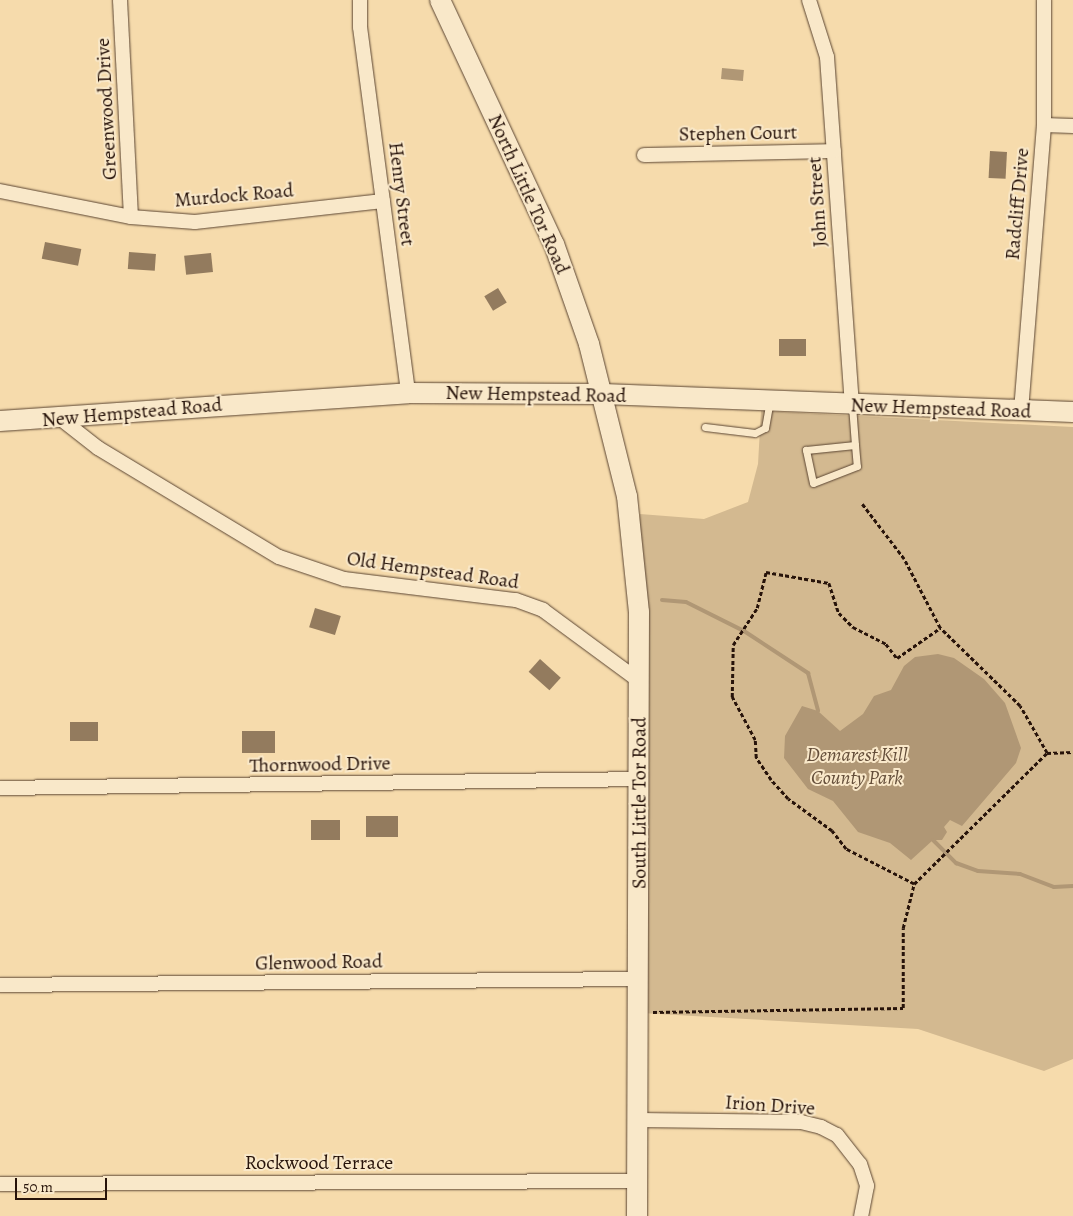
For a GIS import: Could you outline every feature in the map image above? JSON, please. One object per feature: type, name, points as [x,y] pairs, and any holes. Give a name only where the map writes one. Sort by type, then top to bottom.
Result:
[{"type":"street","name":"Greenwood Drive","points":[[120,0],[131,216]]},
{"type":"street","name":"Henry Street","points":[[360,0],[360,27],[408,393]]},
{"type":"street","name":"North Little Tor Road","points":[[440,0],[554,244],[603,394]]},
{"type":"street","name":"John Street","points":[[809,0],[827,57],[852,405]]},
{"type":"street","name":"Radcliff Drive","points":[[1021,411],[1044,125],[1044,0]]},
{"type":"street","points":[[1044,125],[1073,126]]},
{"type":"street","name":"Stephen Court","points":[[644,155],[834,151]]},
{"type":"street","name":"Murdock Road","points":[[0,191],[131,216],[194,222],[383,200]]},
{"type":"street","name":"New Hempstead Road","points":[[0,421],[61,419],[333,395],[408,393],[603,394],[1073,412]]},
{"type":"street","name":"South Little Tor Road","points":[[603,394],[627,496],[635,554],[641,780],[637,1216]]},
{"type":"street","name":"Old Hempstead Road","points":[[61,419],[98,448],[279,557],[344,579],[487,594],[544,610],[638,680]]},
{"type":"street","name":"Thornwood Drive","points":[[0,788],[641,780]]},
{"type":"street","name":"Glenwood Road","points":[[0,985],[639,979]]},
{"type":"street","name":"Irion Drive","points":[[638,1120],[800,1122],[821,1127],[837,1135],[860,1164],[866,1186],[861,1216]]},
{"type":"street","name":"Rockwood Terrace","points":[[0,1184],[637,1181]]},
{"type":"lane","points":[[705,427],[755,433],[765,428],[770,401]]},
{"type":"lane","points":[[852,405],[857,466],[813,483],[806,450],[855,445]]},
{"type":"path","points":[[862,504],[904,559],[940,628],[1020,706],[1047,753]]},
{"type":"path","points":[[914,884],[846,848],[832,831],[788,800],[771,780],[756,758],[754,740],[732,697],[730,675],[733,645],[757,608],[766,572],[829,583],[839,613],[853,627],[886,644],[897,658],[940,628]]},
{"type":"path","points":[[652,1012],[903,1008],[903,928],[914,884],[1047,753],[1073,752]]},
{"type":"green space","name":"Demarest Kill County Park","points":[[761,411],[1073,427],[1073,1059],[1044,1071],[918,1029],[642,1013],[640,514],[704,519],[748,502],[758,464]]},
{"type":"shaded area","points":[[722,68],[744,70],[743,81],[721,79]]},
{"type":"shaded area","points":[[938,654],[954,658],[984,679],[1005,703],[1021,748],[1016,763],[962,826],[950,820],[944,827],[947,832],[942,840],[933,840],[911,860],[890,843],[858,832],[833,801],[808,789],[784,758],[785,736],[802,706],[818,711],[840,731],[863,714],[874,696],[891,690],[904,666],[915,657]]},
{"type":"building","points":[[990,151],[1007,152],[1006,179],[989,178]]},
{"type":"building","points":[[45,242],[81,249],[78,266],[42,259]]},
{"type":"building","points":[[129,252],[156,254],[155,271],[128,269]]},
{"type":"building","points":[[211,253],[213,272],[186,275],[184,256]]},
{"type":"building","points":[[498,288],[507,303],[493,311],[484,296]]},
{"type":"building","points":[[779,339],[806,339],[806,356],[779,356]]},
{"type":"building","points":[[315,608],[341,616],[335,635],[309,627]]},
{"type":"building","points":[[540,659],[561,678],[549,690],[529,672]]},
{"type":"building","points":[[70,722],[98,722],[98,741],[70,741]]},
{"type":"building","points":[[242,731],[275,731],[275,753],[242,753]]},
{"type":"building","points":[[366,816],[398,816],[398,837],[366,837]]},
{"type":"building","points":[[311,820],[340,820],[340,840],[311,840]]},
{"type":"waterway","points":[[662,600],[686,602],[744,631],[808,673],[818,711]]},
{"type":"waterway","points":[[933,840],[956,863],[978,871],[1020,874],[1054,887],[1073,886]]}]
